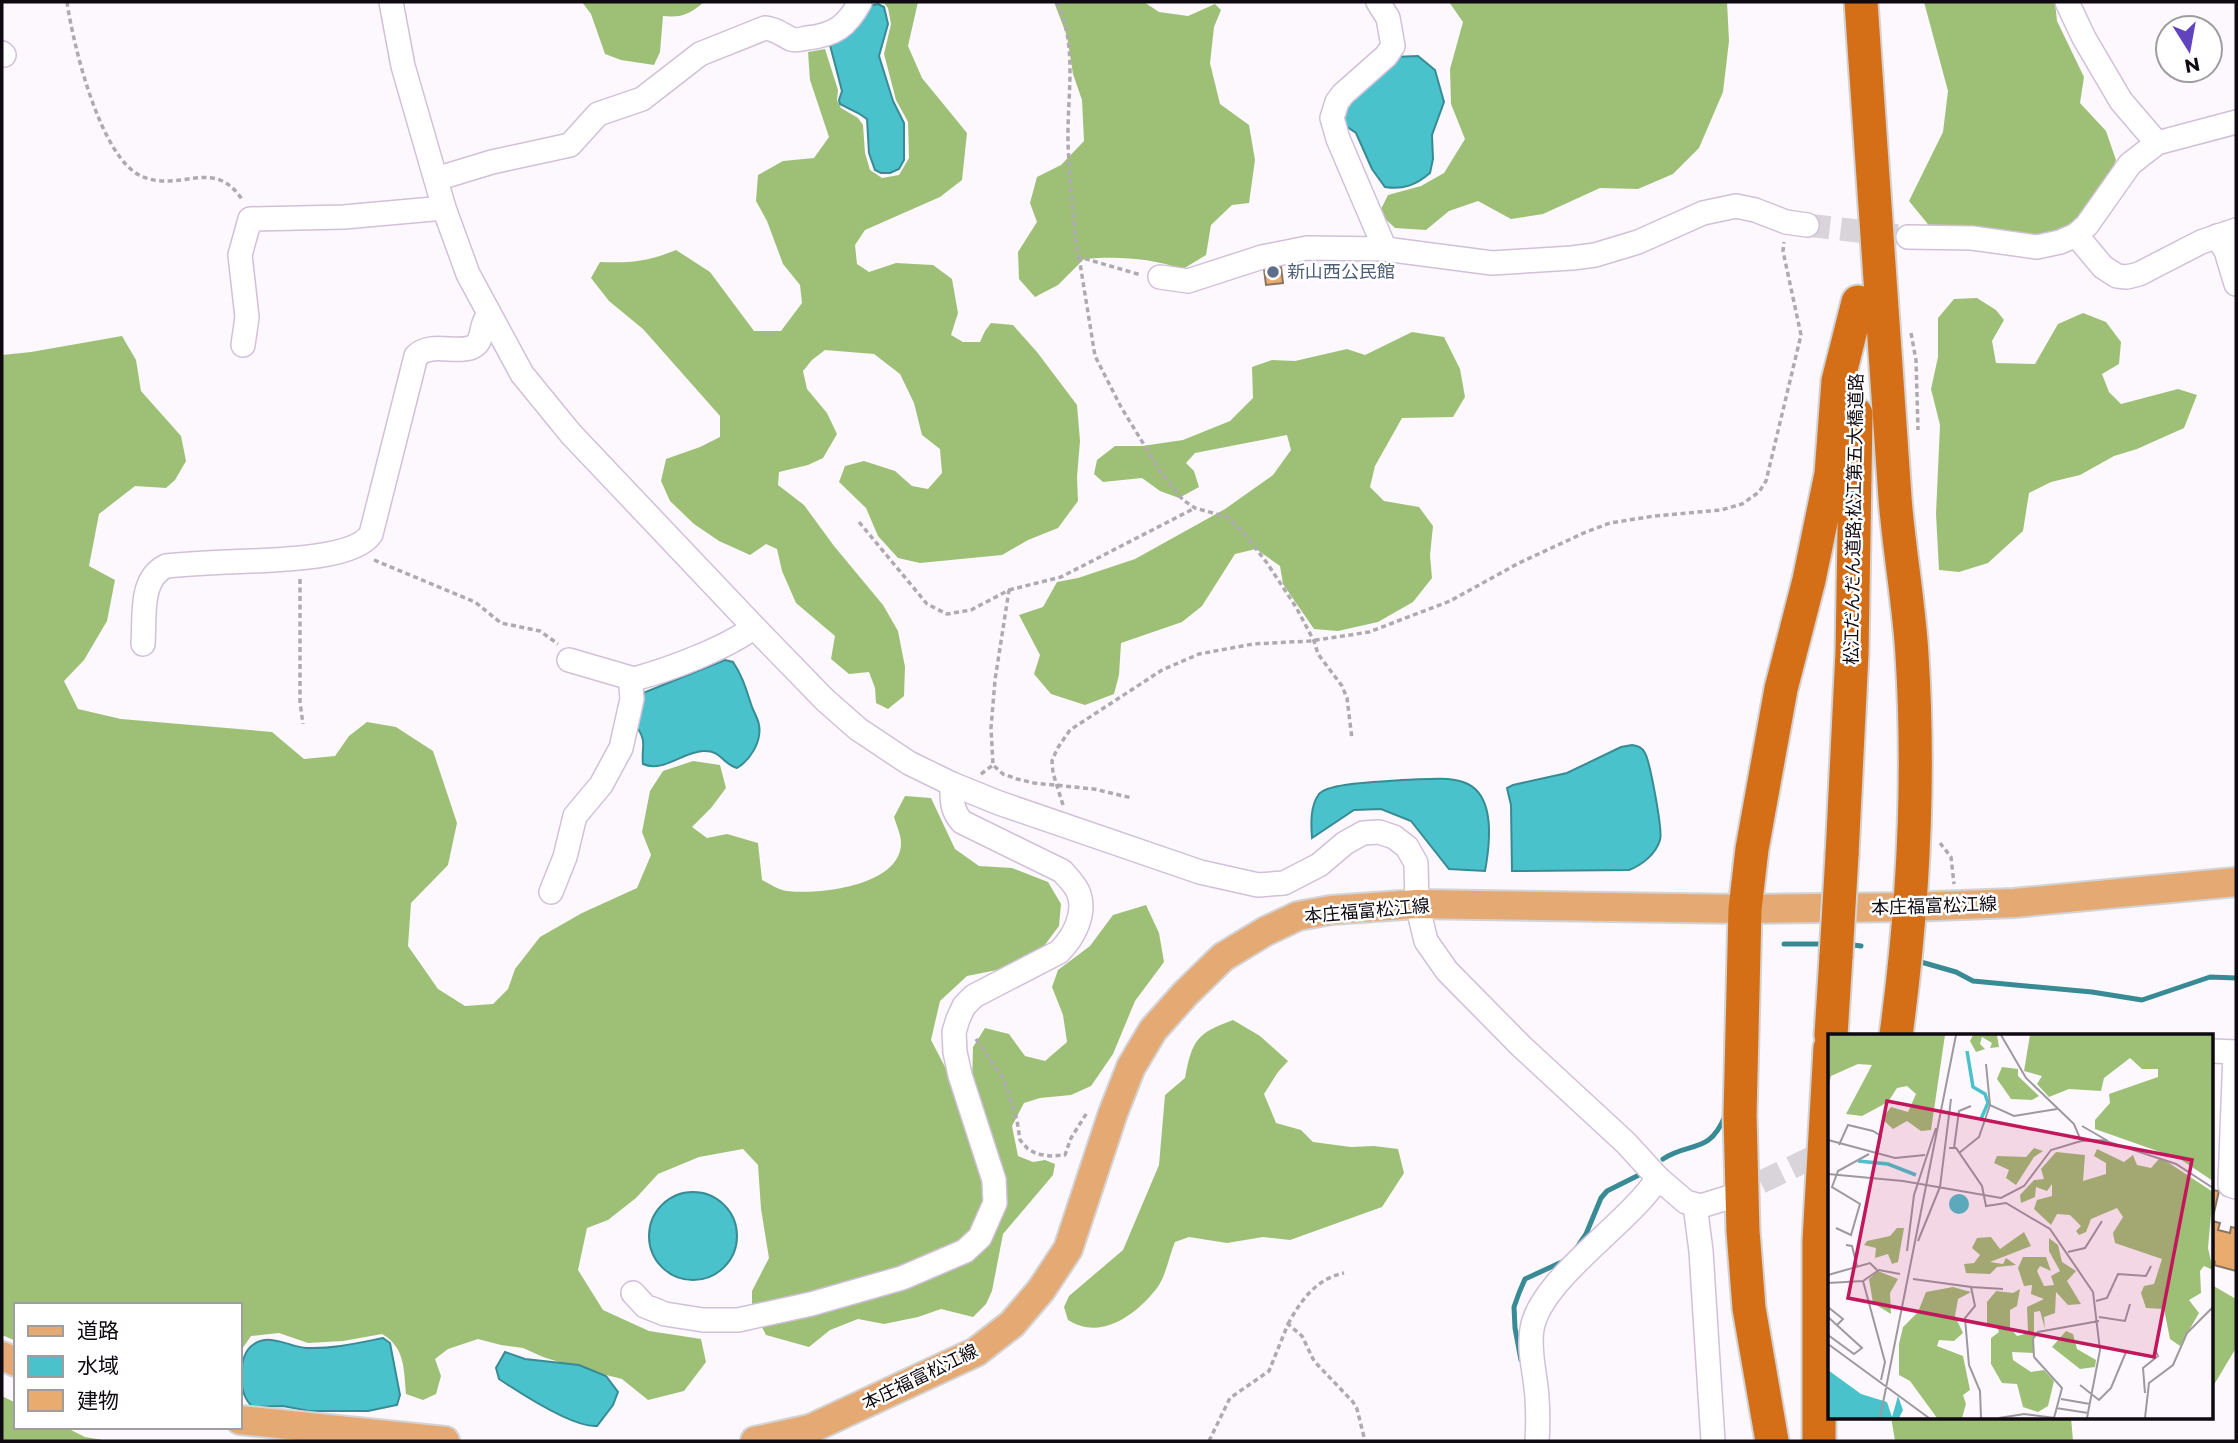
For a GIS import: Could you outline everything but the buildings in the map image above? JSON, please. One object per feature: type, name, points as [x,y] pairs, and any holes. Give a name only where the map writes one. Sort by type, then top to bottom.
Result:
[{"type":"highway","name":"松江だんだん道路;松江第五大橋道路","points":[[1831,1034],[1852,653],[1858,302],[1858,2]]},
{"type":"highway","points":[[1858,2],[1896,514],[1912,654],[1915,757],[1907,958],[1896,1034]]},
{"type":"highway","points":[[1772,1441],[1749,1308],[1743,1231],[1740,1115],[1745,909],[1752,849],[1781,690],[1809,580],[1831,474],[1838,381],[1858,302]]},
{"type":"highway","points":[[1819,1441],[1819,1241],[1828,1083]]},
{"type":"highway","points":[[1840,1441],[1841,1418]]},
{"type":"main road","name":"本庄福富松江線","points":[[755,1441],[813,1435],[976,1352],[1012,1324],[1041,1290],[1068,1249],[1113,1113],[1131,1067],[1153,1030],[1223,957],[1265,931],[1298,916],[1331,910],[1417,904],[1745,909],[1909,907],[2014,903],[2236,882]]},
{"type":"main road","points":[[242,1420],[445,1441]]},
{"type":"street","points":[[391,2],[403,66],[444,208],[468,274],[522,374],[571,434],[825,700],[858,729],[909,763],[952,784],[999,803],[1199,872],[1258,885],[1284,883],[1319,865],[1345,843],[1363,833],[1379,832],[1394,836],[1407,847],[1416,863],[1417,904],[1426,942],[1447,971],[1521,1046],[1686,1202],[1709,1205],[1730,1197]]},
{"type":"street","points":[[436,179],[492,162],[570,145],[598,114],[642,99],[700,54],[765,28],[774,29],[793,40],[834,32],[850,20],[860,2]]},
{"type":"street","points":[[1378,2],[1388,18],[1393,46],[1386,56],[1343,94],[1337,102],[1332,118],[1338,139],[1385,249]]},
{"type":"street","points":[[2067,2],[2084,38],[2121,101],[2157,143]]},
{"type":"street","points":[[1908,237],[1972,238],[2037,247],[2060,242],[2076,234],[2095,216],[2130,164],[2157,143],[2236,122]]},
{"type":"street","points":[[1160,277],[1188,281],[1262,257],[1307,248],[1385,249],[1492,262],[1572,258],[1595,255],[1638,242],[1703,213],[1736,206],[1796,223]]},
{"type":"street","points":[[243,345],[247,317],[240,255],[250,219],[344,216],[444,208]]},
{"type":"street","points":[[2076,234],[2104,267],[2117,276],[2127,277],[2227,233],[2226,251],[2236,284]]},
{"type":"street","points":[[142,644],[149,580],[166,566],[299,560],[363,542],[371,534],[416,356],[427,349],[458,350],[474,347],[480,340],[484,320],[489,316]]},
{"type":"street","points":[[569,660],[634,679],[740,638],[754,627]]},
{"type":"street","points":[[551,892],[565,857],[575,816],[601,785],[621,748],[634,679]]},
{"type":"street","points":[[634,1293],[645,1306],[665,1314],[703,1320],[738,1320],[811,1304],[902,1278],[965,1251],[980,1237],[995,1203],[994,1180],[960,1075],[954,1032],[958,1019],[964,1006],[974,996],[1059,951],[1070,941],[1081,911],[1080,896],[1062,871],[962,822],[952,803],[952,784]]},
{"type":"street","points":[[2214,1051],[2236,1052],[2230,1185],[2236,1187]]},
{"type":"street","points":[[1537,1441],[1538,1398],[1531,1338],[1535,1317],[1555,1288],[1643,1200],[1658,1178]]},
{"type":"street","points":[[1695,1205],[1701,1251],[1713,1441]]},
{"type":"path","points":[[67,2],[89,92],[105,132],[116,149],[139,175],[166,181],[216,178],[226,181],[236,190],[250,219]]},
{"type":"path","points":[[1057,2],[1069,36],[1068,141],[1076,245],[1095,356],[1121,407],[1160,471],[1184,500],[1195,508],[1227,517],[1244,533],[1267,563],[1314,641],[1318,654],[1342,686],[1347,698],[1352,739]]},
{"type":"path","points":[[1063,824],[1066,815],[1052,761],[1057,748],[1070,730],[1162,670],[1199,654],[1253,644],[1314,641],[1369,632],[1450,601],[1519,563],[1610,523],[1721,510],[1742,504],[1759,492],[1768,472],[1801,335],[1783,251],[1796,223]]},
{"type":"path","points":[[1079,257],[1132,273],[1160,277]]},
{"type":"path","points":[[859,522],[927,604],[947,614],[971,610],[1009,590],[1061,576],[1195,508]]},
{"type":"path","points":[[334,552],[343,556],[380,561],[475,602],[501,623],[540,631],[559,644],[569,660]]},
{"type":"path","points":[[299,560],[300,702],[303,724]]},
{"type":"path","points":[[1009,590],[992,716],[993,765],[1003,774],[1017,779],[1094,789],[1132,798]]},
{"type":"path","points":[[958,1019],[988,1054],[1004,1080],[1017,1120],[1020,1140],[1028,1149],[1049,1156],[1065,1155],[1071,1138],[1090,1108]]},
{"type":"path","points":[[1209,1441],[1230,1398],[1269,1371],[1289,1324],[1306,1294],[1330,1278],[1344,1273]]},
{"type":"path","points":[[1289,1324],[1302,1336],[1322,1371],[1344,1390],[1353,1402],[1365,1441]]},
{"type":"green space","points":[[582,2],[704,2],[685,14],[663,16],[660,52],[654,65],[621,60],[605,54],[591,14]]},
{"type":"green space","points":[[883,2],[918,2],[908,46],[922,78],[967,133],[962,180],[940,197],[865,230],[855,245],[857,264],[869,272],[896,263],[933,265],[952,279],[958,313],[951,335],[963,342],[980,342],[991,323],[1013,325],[1077,405],[1080,441],[1078,501],[1058,528],[1028,540],[1002,555],[920,563],[898,558],[878,536],[866,508],[839,482],[845,466],[864,461],[895,471],[912,486],[928,489],[942,473],[940,449],[922,435],[914,403],[900,374],[874,354],[825,350],[803,371],[807,389],[827,413],[837,434],[823,458],[808,465],[779,472],[778,485],[804,505],[883,605],[898,631],[905,667],[904,696],[888,709],[876,703],[875,688],[869,672],[849,674],[831,659],[835,636],[796,603],[782,571],[777,549],[766,544],[750,555],[719,541],[694,524],[670,501],[661,481],[666,459],[720,437],[720,416],[643,329],[609,301],[591,278],[600,262],[638,261],[676,250],[710,272],[754,331],[781,331],[802,303],[800,285],[783,264],[767,221],[756,201],[758,175],[783,161],[814,158],[829,137],[810,80],[808,52],[825,49],[841,108],[858,118],[863,125],[865,153],[870,170],[882,178],[899,175],[909,158],[908,122],[896,100],[884,54],[891,24],[888,8]]},
{"type":"green space","points":[[1054,2],[1144,2],[1159,12],[1188,16],[1215,4],[1221,10],[1214,27],[1210,63],[1220,104],[1249,125],[1255,160],[1249,203],[1232,205],[1211,225],[1206,255],[1183,269],[1134,259],[1084,259],[1058,285],[1035,297],[1019,279],[1018,252],[1037,222],[1030,203],[1037,177],[1061,165],[1084,141],[1082,100],[1073,74],[1067,36]]},
{"type":"green space","points":[[1449,2],[1727,2],[1729,41],[1723,92],[1699,148],[1673,174],[1638,189],[1600,188],[1543,214],[1511,219],[1478,201],[1449,211],[1426,230],[1395,228],[1379,213],[1388,195],[1421,186],[1444,173],[1465,139],[1451,104],[1450,69],[1463,22]]},
{"type":"green space","points":[[1924,2],[2055,2],[2057,21],[2084,77],[2080,103],[2106,131],[2116,160],[2090,213],[2065,231],[2042,241],[1931,228],[1909,201],[1943,132],[1948,91]]},
{"type":"green space","points":[[1977,298],[1996,310],[2004,320],[1992,341],[1996,363],[2035,364],[2058,324],[2083,313],[2106,322],[2121,342],[2119,364],[2102,374],[2109,392],[2121,404],[2178,389],[2197,395],[2184,428],[2114,456],[2080,475],[2051,482],[2029,493],[2023,531],[1988,563],[1959,572],[1939,570],[1936,514],[1940,425],[1931,389],[1938,357],[1938,318],[1954,299]]},
{"type":"green space","points":[[1412,332],[1444,337],[1460,369],[1465,397],[1453,417],[1402,418],[1375,466],[1370,487],[1384,501],[1419,507],[1433,526],[1430,555],[1432,578],[1413,602],[1378,622],[1338,631],[1314,629],[1283,584],[1280,566],[1256,549],[1235,554],[1202,606],[1182,622],[1121,643],[1119,675],[1114,694],[1085,705],[1051,694],[1034,674],[1040,655],[1019,615],[1043,607],[1057,582],[1078,578],[1135,559],[1225,509],[1273,475],[1291,450],[1287,435],[1195,453],[1186,463],[1194,471],[1199,487],[1179,498],[1160,491],[1142,478],[1103,482],[1094,474],[1097,460],[1115,446],[1142,446],[1183,440],[1230,421],[1253,398],[1252,367],[1272,360],[1295,361],[1347,349],[1365,355]]},
{"type":"green space","points":[[122,336],[136,360],[141,391],[181,436],[186,461],[175,480],[166,488],[135,486],[99,514],[89,566],[115,580],[107,621],[84,660],[64,681],[78,709],[121,719],[272,732],[304,759],[335,756],[349,736],[367,722],[396,727],[433,751],[457,823],[448,865],[411,903],[408,946],[438,989],[465,1006],[493,1004],[508,989],[515,969],[540,937],[582,913],[637,888],[651,855],[642,832],[650,791],[663,771],[693,761],[720,765],[726,788],[692,827],[707,838],[727,834],[758,843],[762,880],[781,889],[801,892],[837,889],[856,885],[888,869],[897,858],[901,843],[894,817],[905,796],[931,798],[955,849],[979,866],[1012,868],[1048,882],[1061,904],[1059,926],[1041,950],[997,970],[967,976],[940,1001],[931,1040],[955,1086],[972,1085],[973,1047],[985,1028],[1009,1034],[1025,1056],[1045,1061],[1067,1042],[1063,1015],[1052,987],[1058,970],[1090,946],[1113,915],[1146,905],[1159,933],[1164,962],[1135,1001],[1113,1054],[1091,1086],[1071,1095],[1040,1098],[1024,1103],[1012,1126],[1018,1156],[1033,1162],[1045,1160],[1055,1164],[1053,1175],[1003,1234],[992,1291],[986,1304],[973,1317],[941,1309],[884,1324],[858,1319],[830,1330],[809,1347],[766,1335],[752,1308],[752,1291],[769,1258],[761,1209],[758,1165],[743,1149],[699,1157],[658,1174],[636,1198],[608,1220],[587,1228],[578,1270],[603,1310],[649,1331],[701,1339],[706,1362],[684,1391],[648,1400],[622,1379],[543,1357],[523,1348],[478,1339],[448,1349],[435,1359],[441,1376],[436,1394],[423,1400],[406,1394],[404,1368],[399,1352],[390,1339],[382,1334],[343,1341],[308,1343],[279,1333],[251,1336],[242,1349],[242,1303],[14,1303],[14,1340],[2,1335],[2,355]]},
{"type":"green space","points":[[1233,1020],[1260,1036],[1288,1061],[1264,1094],[1276,1123],[1301,1130],[1313,1142],[1398,1149],[1404,1173],[1382,1207],[1290,1240],[1263,1237],[1227,1243],[1189,1237],[1175,1242],[1157,1288],[1128,1316],[1117,1322],[1093,1328],[1068,1320],[1064,1307],[1069,1296],[1123,1250],[1159,1165],[1165,1095],[1185,1078],[1190,1055],[1198,1040],[1211,1029]]},
{"type":"green space","points":[[2214,1286],[2236,1299],[2236,1348],[2214,1385]]},
{"type":"green space","points":[[2,1396],[14,1402],[14,1429],[69,1429],[85,1437],[109,1441],[2,1441]]},
{"type":"green space","points":[[1891,1418],[2071,1418],[2073,1441],[1895,1441]]},
{"type":"water","points":[[878,4],[884,7],[888,24],[879,56],[893,101],[904,123],[904,160],[899,169],[890,173],[875,170],[869,153],[867,119],[840,104],[842,91],[830,45],[854,30],[862,20],[867,6]]},
{"type":"water","points":[[1418,56],[1435,70],[1444,102],[1432,135],[1433,159],[1430,173],[1409,186],[1385,187],[1372,169],[1356,133],[1346,126],[1340,108],[1393,57]]},
{"type":"water","points":[[725,660],[733,662],[739,672],[758,722],[759,738],[750,755],[737,768],[709,751],[695,752],[658,766],[643,764],[643,741],[636,726],[643,693]]},
{"type":"water","points":[[1621,747],[1640,747],[1645,753],[1656,796],[1660,840],[1652,854],[1629,870],[1512,871],[1511,805],[1507,788],[1567,773]]},
{"type":"water","points":[[1449,779],[1474,788],[1481,797],[1489,820],[1485,871],[1449,869],[1411,821],[1381,809],[1354,810],[1312,838],[1314,804],[1319,794],[1325,790],[1345,785]]},
{"type":"water","points":[[693,1192],[710,1195],[724,1205],[734,1219],[737,1236],[734,1253],[724,1267],[710,1277],[693,1280],[676,1277],[662,1267],[652,1253],[649,1236],[652,1219],[662,1205],[676,1195]]},
{"type":"water","points":[[383,1338],[390,1343],[400,1395],[397,1405],[368,1411],[253,1407],[244,1394],[243,1359],[247,1350],[260,1341],[273,1340],[317,1348]]},
{"type":"water","points":[[505,1352],[525,1359],[579,1365],[606,1376],[618,1392],[613,1405],[597,1426],[561,1416],[499,1379],[496,1368]]},
{"type":"waterway","points":[[1784,944],[1826,944]]},
{"type":"waterway","points":[[1846,944],[1861,946]]},
{"type":"waterway","points":[[1921,962],[1956,972],[1973,981],[2092,992],[2142,1000],[2210,977],[2236,978]]},
{"type":"waterway","points":[[1663,1159],[1705,1142],[1719,1128],[1725,1116]]},
{"type":"waterway","points":[[1576,1249],[1607,1191],[1645,1172]]},
{"type":"waterway","points":[[1521,1360],[1514,1307],[1525,1279],[1564,1261]]},
{"type":"tunnel","points":[[1807,225],[1908,237]]},
{"type":"tunnel","points":[[1730,1197],[1828,1150]]},
{"type":"place","name":"新山西公民館","points":[[1273,272]]}]
